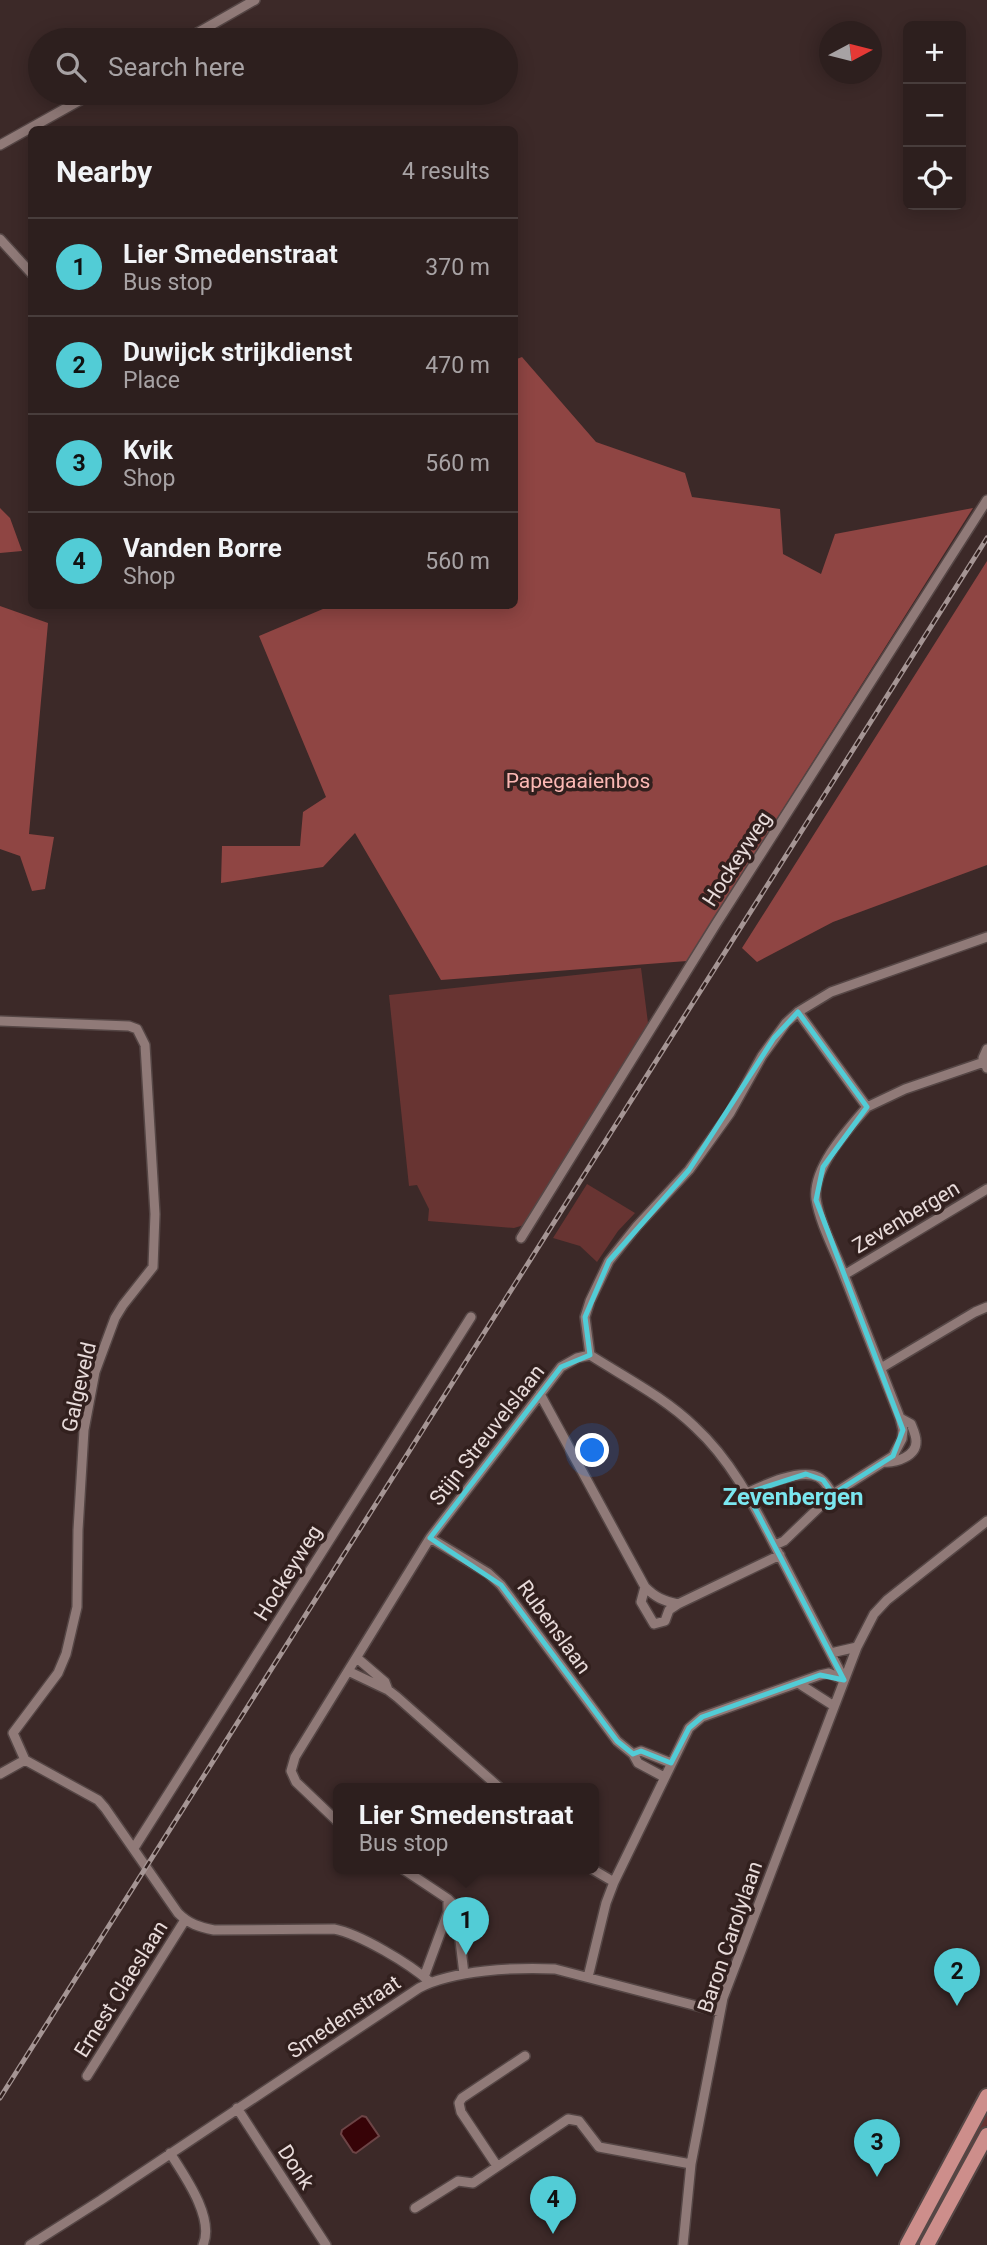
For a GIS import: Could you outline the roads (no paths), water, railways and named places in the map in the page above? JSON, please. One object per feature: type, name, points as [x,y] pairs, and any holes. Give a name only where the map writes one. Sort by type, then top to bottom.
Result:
[{"type":"main road","points":[[907,2245],[987,2096]]},
{"type":"main road","points":[[927,2245],[987,2134]]},
{"type":"street","points":[[205,28],[255,0]]},
{"type":"street","points":[[34,126],[72,105]]},
{"type":"street","points":[[0,145],[28,129]]},
{"type":"street","points":[[0,239],[28,270]]},
{"type":"street","name":"Hockeyweg","points":[[521,1238],[716,924],[987,500]]},
{"type":"street","points":[[844,1680],[747,1493],[725,1460],[695,1427],[653,1393],[590,1355],[585,1317],[609,1261],[689,1170],[730,1113],[774,1038],[798,1013],[831,992],[987,937]]},
{"type":"street","points":[[798,1013],[867,1107]]},
{"type":"street","name":"Galgeveld","points":[[0,1021],[129,1026],[137,1029],[145,1045],[155,1214],[153,1267],[115,1318],[95,1372],[84,1430],[77,1607],[63,1664],[13,1733],[25,1760]]},
{"type":"street","name":"Zevenbergen","points":[[775,1545],[784,1541],[833,1494],[884,1462],[898,1450],[902,1439],[900,1418],[818,1207],[816,1187],[823,1167],[867,1107],[905,1089],[985,1065],[987,1049]]},
{"type":"street","name":"Zevenbergen","points":[[844,1275],[987,1189]]},
{"type":"street","points":[[881,1368],[987,1307]]},
{"type":"street","name":"Hockeyweg","points":[[134,1849],[471,1317]]},
{"type":"street","name":"Stijn Streuvelslaan","points":[[333,1817],[296,1782],[291,1771],[295,1757],[430,1538],[561,1367],[576,1357],[590,1355]]},
{"type":"street","points":[[540,1394],[645,1587],[662,1600],[678,1604]]},
{"type":"street","name":"Zevenbergen","points":[[884,1462],[893,1463],[914,1451],[916,1445],[911,1424],[900,1418]]},
{"type":"street","points":[[747,1493],[779,1480],[806,1474],[822,1480],[833,1494]]},
{"type":"street","name":"Baron Carolylaan","points":[[683,2245],[691,2164],[723,1998],[857,1647],[874,1614],[887,1600],[987,1521]]},
{"type":"street","name":"Rubenslaan","points":[[430,1538],[488,1573],[501,1585],[617,1741],[633,1754],[638,1763],[664,1777]]},
{"type":"street","points":[[645,1587],[641,1602],[654,1624],[665,1621],[669,1610],[678,1604],[780,1555]]},
{"type":"street","points":[[831,1653],[857,1647]]},
{"type":"street","points":[[357,1658],[385,1682],[388,1690]]},
{"type":"street","points":[[348,1671],[388,1690],[494,1783]]},
{"type":"street","points":[[588,1977],[606,1903],[614,1882],[688,1728],[696,1720],[829,1673],[844,1680]]},
{"type":"street","points":[[798,1683],[834,1706]]},
{"type":"street","points":[[633,1754],[642,1751],[671,1763]]},
{"type":"street","points":[[0,1774],[25,1760],[98,1800],[134,1849]]},
{"type":"street","name":"Ernest Claeslaan","points":[[134,1849],[186,1920],[195,1926],[215,1930],[313,1928],[347,1931],[427,1979]]},
{"type":"street","points":[[599,1873],[614,1882]]},
{"type":"street","points":[[410,1874],[456,1907],[464,1974]]},
{"type":"street","points":[[427,1979],[448,1912],[448,1899]]},
{"type":"street","name":"Ernest Claeslaan","points":[[87,2076],[186,1920]]},
{"type":"street","name":"Smedenstraat","points":[[30,2245],[237,2109],[427,1979],[537,1968],[555,1969],[720,2012]]},
{"type":"street","points":[[497,2166],[461,2112],[459,2103],[462,2098],[525,2056]]},
{"type":"street","name":"Donk","points":[[237,2109],[326,2245]]},
{"type":"street","points":[[415,2208],[457,2181],[473,2183],[568,2119],[579,2121],[599,2147],[691,2164]]},
{"type":"street","points":[[170,2153],[198,2199],[206,2236],[203,2245]]},
{"type":"railway","points":[[0,2098],[987,538]]},
{"type":"place","name":"Lier Smedenstraat","points":[[466,1955]]},
{"type":"place","name":"Duwijck strijkdienst","points":[[957,2006]]},
{"type":"place","name":"Kvik","points":[[877,2177]]},
{"type":"place","name":"Vanden Borre","points":[[553,2234]]},
{"type":"district","name":"Zevenbergen","points":[[793,1497]]},
{"type":"park label","name":"Papegaaienbos","points":[[578,781]]}]
